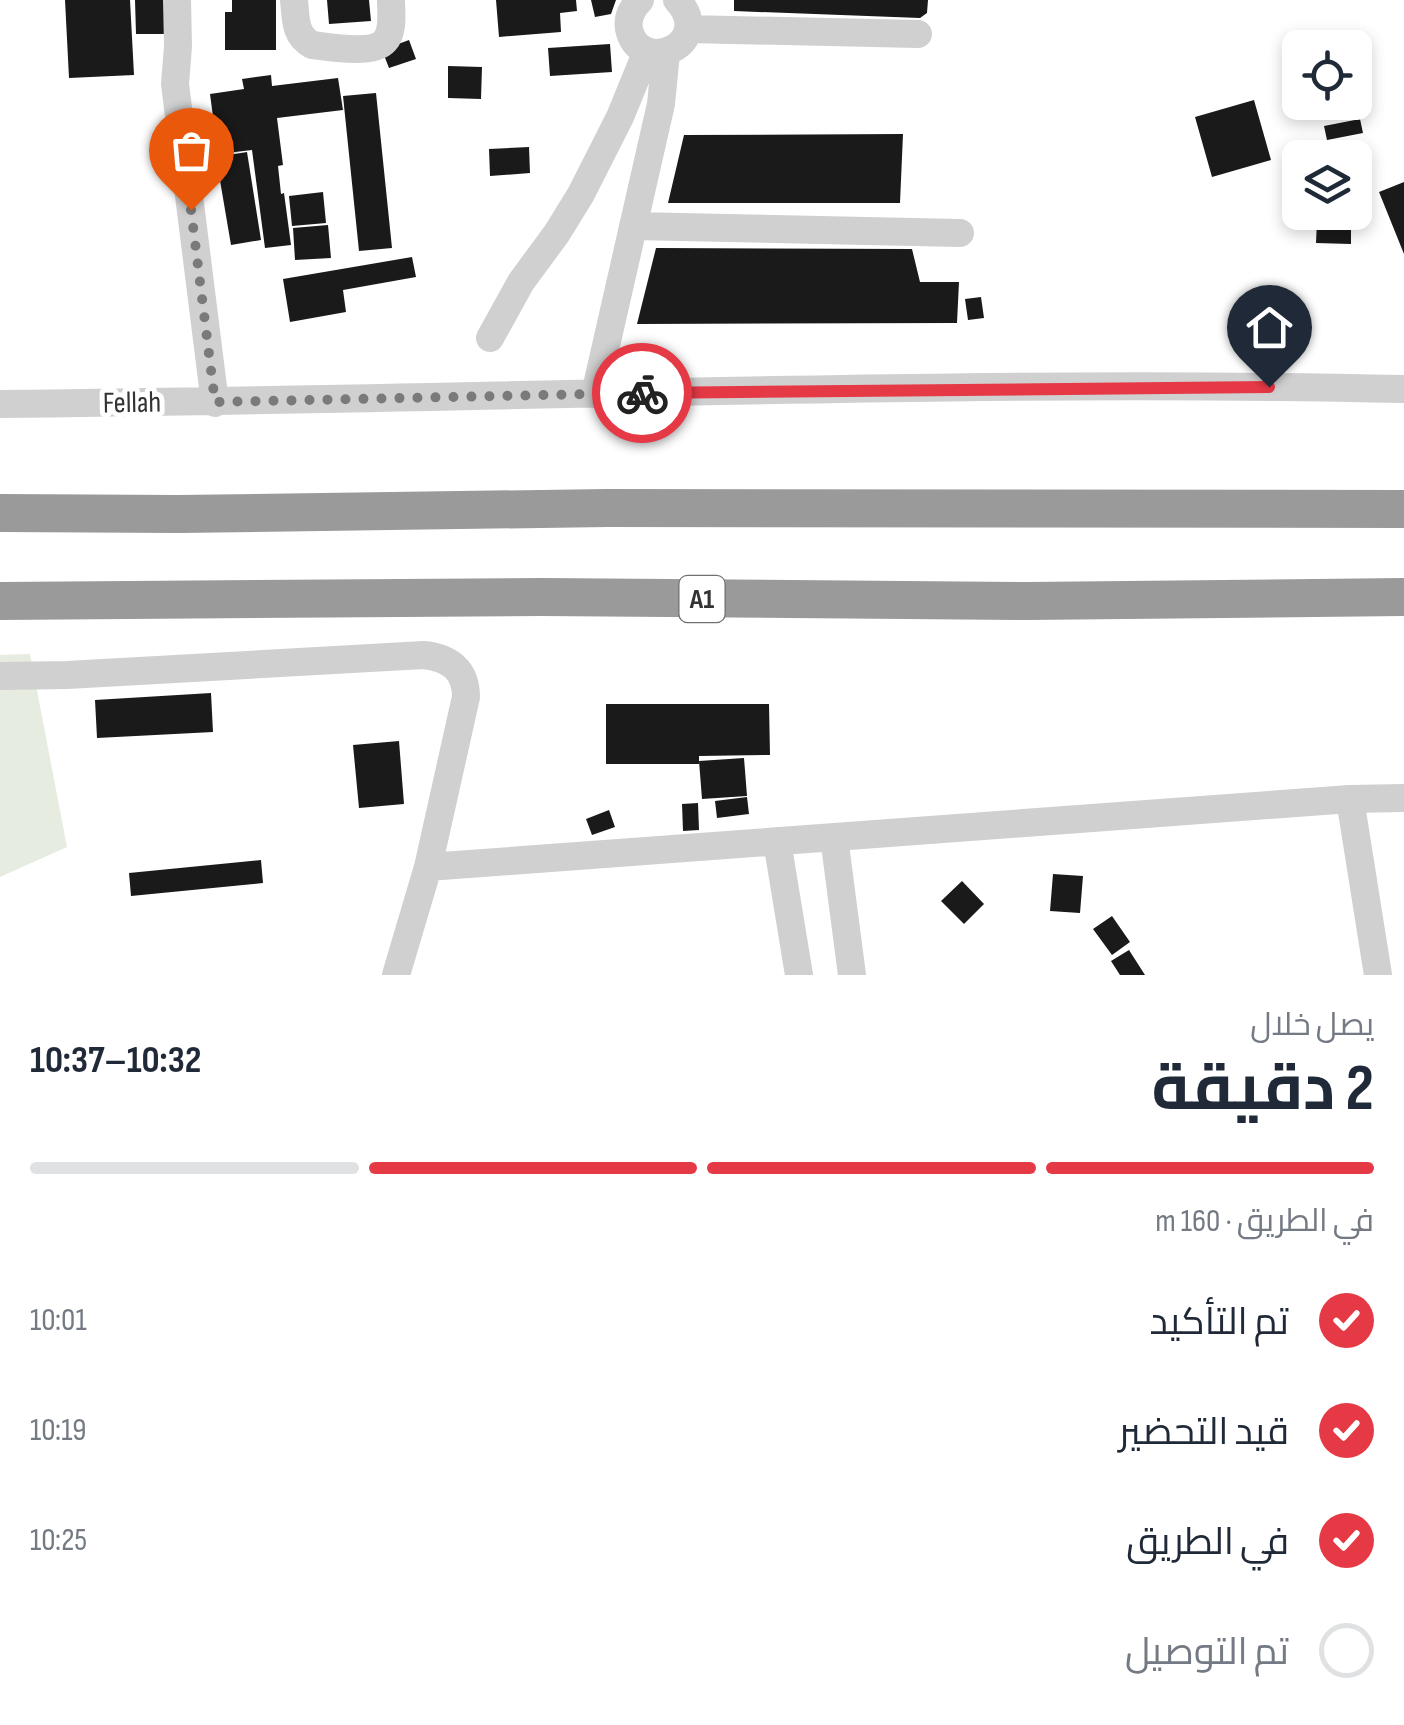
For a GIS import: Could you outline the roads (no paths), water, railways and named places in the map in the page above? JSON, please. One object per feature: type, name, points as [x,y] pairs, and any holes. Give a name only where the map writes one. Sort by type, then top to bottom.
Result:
[{"type":"highway","points":[[0,512],[1404,508]]},
{"type":"highway","name":"A1","points":[[0,602],[541,597],[1028,601],[1404,598]]},
{"type":"street","points":[[177,0],[175,84],[215,402]]},
{"type":"street","points":[[294,0],[298,31],[306,41],[312,45],[356,48],[383,44],[388,38],[391,0]]},
{"type":"street","points":[[640,0],[629,19],[630,30],[634,41],[656,52],[676,48],[684,39],[688,28],[685,9],[678,0]]},
{"type":"street","points":[[688,28],[918,34]]},
{"type":"street","points":[[594,394],[661,104],[656,52]]},
{"type":"street","points":[[490,338],[581,194],[656,52]]},
{"type":"street","points":[[634,226],[960,232]]},
{"type":"street","name":"Fellah","points":[[0,404],[996,388],[1404,389]]},
{"type":"street","points":[[0,676],[67,676],[424,655],[444,659],[461,673],[466,697],[428,867],[396,975]]},
{"type":"street","points":[[428,867],[1404,798]]},
{"type":"street","points":[[1350,800],[1378,975]]},
{"type":"street","points":[[834,837],[852,975]]},
{"type":"street","points":[[777,841],[799,975]]}]
